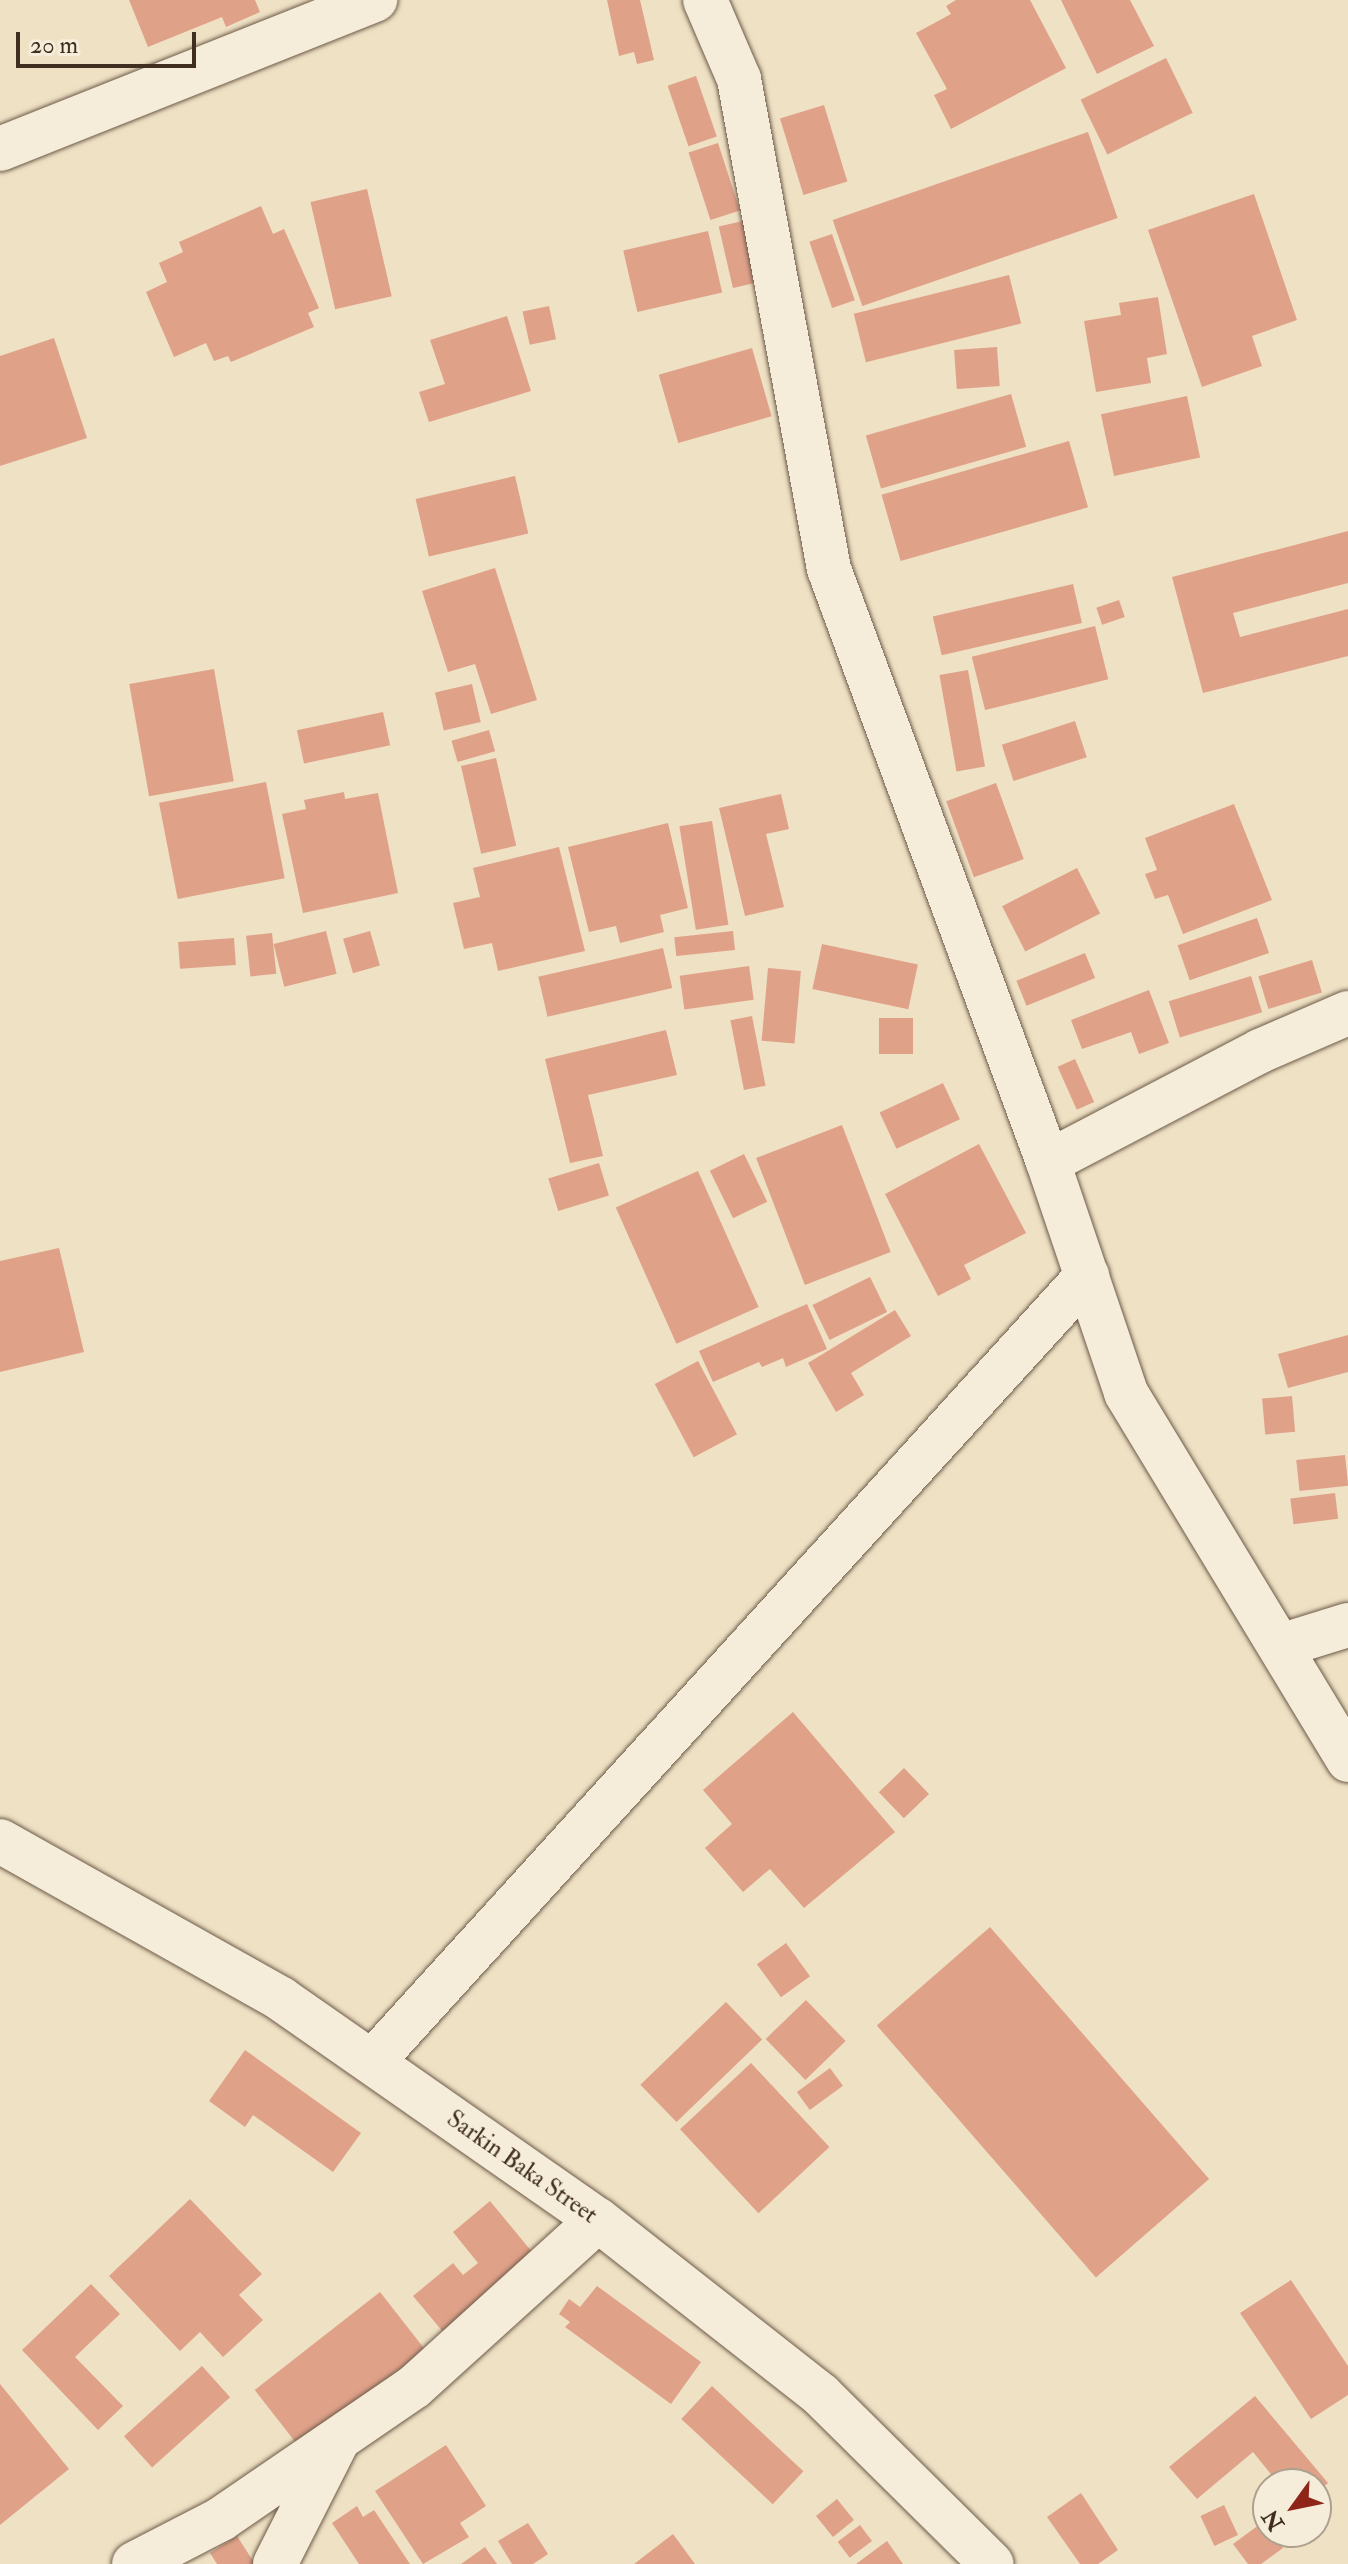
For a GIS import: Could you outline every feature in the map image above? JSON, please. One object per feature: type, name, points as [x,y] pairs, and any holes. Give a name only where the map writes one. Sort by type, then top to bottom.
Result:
[{"type":"street","points":[[0,149],[375,0]]},
{"type":"street","points":[[679,0],[739,79]]},
{"type":"street","points":[[705,0],[739,79],[829,569],[1048,1162],[1126,1393],[1348,1760]]},
{"type":"street","points":[[1048,1162],[1260,1051],[1348,1013]]},
{"type":"street","points":[[372,2062],[1087,1276]]},
{"type":"street","points":[[1280,1646],[1348,1625]]},
{"type":"street","name":"Sarkin Baka Street","points":[[0,1841],[281,1999],[598,2220],[821,2395],[992,2564]]},
{"type":"street","points":[[134,2564],[221,2519],[414,2387],[598,2220]]},
{"type":"street","points":[[275,2564],[338,2439]]},
{"type":"building","points":[[129,0],[255,0],[260,12],[226,27],[222,17],[148,47]]},
{"type":"building","points":[[607,0],[640,0],[654,60],[637,64],[634,52],[619,56]]},
{"type":"building","points":[[956,0],[1030,0],[1066,68],[951,129],[934,95],[947,89],[916,33],[951,14],[946,6]]},
{"type":"building","points":[[1061,0],[1130,0],[1154,46],[1097,74]]},
{"type":"building","points":[[1166,58],[1193,113],[1107,154],[1081,100]]},
{"type":"building","points":[[696,76],[717,137],[688,146],[668,86]]},
{"type":"building","points":[[824,105],[847,182],[803,195],[780,118]]},
{"type":"building","points":[[1088,132],[1118,218],[862,306],[833,220]]},
{"type":"building","points":[[718,143],[740,211],[710,220],[689,153]]},
{"type":"building","points":[[367,189],[392,296],[335,309],[310,202]]},
{"type":"building","points":[[1254,194],[1297,320],[1252,336],[1262,366],[1202,387],[1148,230]]},
{"type":"building","points":[[261,206],[273,234],[284,229],[319,308],[308,313],[314,327],[231,362],[228,356],[214,361],[206,343],[174,357],[146,292],[167,282],[159,263],[183,252],[179,242]]},
{"type":"building","points":[[747,220],[761,281],[733,288],[719,227]]},
{"type":"building","points":[[708,231],[722,292],[637,312],[623,251]]},
{"type":"building","points":[[832,234],[855,300],[832,308],[809,242]]},
{"type":"building","points":[[1009,275],[1021,324],[866,362],[854,314]]},
{"type":"building","points":[[1158,297],[1167,354],[1147,358],[1151,383],[1096,392],[1084,321],[1121,315],[1119,303]]},
{"type":"building","points":[[549,306],[556,339],[530,345],[523,312]]},
{"type":"building","points":[[507,316],[531,391],[429,422],[419,392],[445,384],[430,340]]},
{"type":"building","points":[[54,338],[87,438],[0,466],[0,356]]},
{"type":"building","points":[[997,347],[1000,386],[957,389],[954,350]]},
{"type":"building","points":[[752,348],[772,416],[678,443],[659,375]]},
{"type":"building","points":[[1011,394],[1026,447],[881,488],[866,436]]},
{"type":"building","points":[[1187,396],[1200,458],[1114,476],[1101,414]]},
{"type":"building","points":[[1069,441],[1088,507],[901,561],[882,495]]},
{"type":"building","points":[[515,476],[528,533],[429,556],[416,499]]},
{"type":"building","points":[[1348,531],[1348,583],[1233,613],[1240,637],[1348,609],[1348,656],[1203,693],[1172,577]]},
{"type":"building","points":[[495,568],[537,700],[491,714],[475,664],[448,672],[422,591]]},
{"type":"building","points":[[1073,584],[1082,623],[942,655],[933,616]]},
{"type":"building","points":[[1119,600],[1125,617],[1102,625],[1096,608]]},
{"type":"building","points":[[1095,626],[1108,679],[985,710],[972,657]]},
{"type":"building","points":[[214,669],[234,781],[149,796],[129,684]]},
{"type":"building","points":[[968,670],[985,767],[956,772],[939,675]]},
{"type":"building","points":[[472,684],[481,722],[444,731],[435,693]]},
{"type":"building","points":[[383,712],[390,745],[304,764],[297,730]]},
{"type":"building","points":[[1075,721],[1087,757],[1014,781],[1002,745]]},
{"type":"building","points":[[489,730],[495,751],[458,762],[452,741]]},
{"type":"building","points":[[496,758],[516,846],[481,854],[461,766]]},
{"type":"building","points":[[266,782],[285,878],[178,899],[159,803]]},
{"type":"building","points":[[996,783],[1024,859],[974,877],[946,801]]},
{"type":"building","points":[[344,792],[345,799],[378,793],[398,893],[303,913],[282,814],[306,809],[304,800]]},
{"type":"building","points":[[781,794],[789,829],[766,834],[784,907],[745,916],[719,808]]},
{"type":"building","points":[[1234,804],[1272,900],[1183,934],[1168,895],[1155,899],[1145,874],[1157,870],[1145,838]]},
{"type":"building","points":[[712,821],[728,925],[696,930],[679,826]]},
{"type":"building","points":[[668,823],[688,908],[660,915],[664,932],[620,943],[616,926],[589,932],[568,847]]},
{"type":"building","points":[[559,847],[585,951],[498,971],[492,943],[464,949],[453,903],[480,897],[473,868]]},
{"type":"building","points":[[1077,868],[1100,913],[1025,952],[1002,906]]},
{"type":"building","points":[[1257,918],[1269,953],[1190,980],[1178,945]]},
{"type":"building","points":[[326,931],[337,974],[284,987],[274,944]]},
{"type":"building","points":[[370,931],[380,966],[353,973],[343,939]]},
{"type":"building","points":[[733,931],[735,950],[676,956],[674,937]]},
{"type":"building","points":[[272,933],[276,974],[250,976],[246,936]]},
{"type":"building","points":[[234,938],[236,965],[180,969],[178,942]]},
{"type":"building","points":[[822,944],[918,964],[908,1009],[812,989]]},
{"type":"building","points":[[663,948],[672,988],[548,1017],[538,977]]},
{"type":"building","points":[[1085,953],[1095,978],[1027,1006],[1016,981]]},
{"type":"building","points":[[1312,960],[1322,993],[1268,1009],[1258,976]]},
{"type":"building","points":[[749,966],[754,1000],[684,1009],[680,976]]},
{"type":"building","points":[[768,968],[801,971],[795,1044],[762,1041]]},
{"type":"building","points":[[1251,976],[1262,1012],[1180,1037],[1169,1001]]},
{"type":"building","points":[[1149,990],[1169,1043],[1139,1054],[1131,1032],[1082,1049],[1071,1020]]},
{"type":"building","points":[[752,1016],[766,1086],[744,1090],[730,1020]]},
{"type":"building","points":[[879,1018],[913,1018],[913,1054],[879,1054]]},
{"type":"building","points":[[666,1030],[677,1075],[588,1095],[603,1156],[570,1163],[545,1059]]},
{"type":"building","points":[[1075,1059],[1094,1102],[1077,1110],[1058,1067]]},
{"type":"building","points":[[943,1083],[960,1119],[896,1149],[880,1113]]},
{"type":"building","points":[[842,1125],[891,1252],[805,1285],[756,1158]]},
{"type":"building","points":[[979,1144],[1026,1233],[964,1265],[971,1279],[938,1296],[885,1194]]},
{"type":"building","points":[[744,1154],[767,1202],[733,1218],[710,1171]]},
{"type":"building","points":[[599,1163],[609,1196],[558,1211],[548,1178]]},
{"type":"building","points":[[698,1171],[759,1307],[676,1344],[616,1208]]},
{"type":"building","points":[[59,1248],[84,1352],[0,1372],[0,1261]]},
{"type":"building","points":[[870,1277],[887,1312],[830,1340],[812,1305]]},
{"type":"building","points":[[807,1304],[827,1349],[786,1367],[783,1358],[762,1367],[759,1362],[713,1382],[699,1351]]},
{"type":"building","points":[[895,1310],[911,1336],[851,1373],[864,1395],[836,1412],[808,1363]]},
{"type":"building","points":[[1348,1335],[1348,1372],[1288,1388],[1278,1354]]},
{"type":"building","points":[[698,1361],[737,1434],[694,1457],[655,1384]]},
{"type":"building","points":[[1292,1396],[1295,1432],[1265,1434],[1262,1399]]},
{"type":"building","points":[[1345,1455],[1348,1486],[1300,1491],[1296,1460]]},
{"type":"building","points":[[1335,1493],[1338,1519],[1294,1524],[1290,1498]]},
{"type":"building","points":[[793,1712],[895,1832],[804,1908],[770,1869],[743,1892],[705,1848],[732,1824],[703,1790]]},
{"type":"building","points":[[904,1768],[929,1794],[904,1818],[879,1792]]},
{"type":"building","points":[[990,1927],[1209,2179],[1096,2277],[877,2025]]},
{"type":"building","points":[[786,1943],[810,1976],[781,1997],[757,1964]]},
{"type":"building","points":[[806,2000],[846,2041],[805,2080],[766,2039]]},
{"type":"building","points":[[726,2002],[762,2039],[677,2122],[640,2085]]},
{"type":"building","points":[[245,2050],[361,2133],[333,2172],[253,2115],[245,2127],[209,2101]]},
{"type":"building","points":[[751,2063],[829,2147],[758,2213],[680,2129]]},
{"type":"building","points":[[830,2068],[843,2086],[810,2110],[797,2092]]},
{"type":"building","points":[[190,2199],[262,2274],[239,2295],[263,2320],[223,2357],[200,2332],[180,2351],[109,2276]]},
{"type":"building","points":[[490,2201],[537,2258],[444,2333],[413,2296],[453,2263],[463,2275],[478,2263],[453,2232]]},
{"type":"building","points":[[1291,2280],[1348,2366],[1348,2395],[1311,2419],[1240,2313]]},
{"type":"building","points":[[91,2284],[120,2314],[75,2357],[123,2406],[98,2430],[22,2350]]},
{"type":"building","points":[[597,2286],[701,2362],[671,2404],[565,2327],[570,2322],[559,2314],[569,2299],[580,2307]]},
{"type":"building","points":[[380,2292],[425,2350],[300,2447],[255,2390]]},
{"type":"building","points":[[202,2366],[230,2397],[152,2467],[124,2436]]},
{"type":"building","points":[[0,2384],[69,2469],[0,2525]]},
{"type":"building","points":[[712,2386],[803,2471],[773,2504],[681,2419]]},
{"type":"building","points":[[1255,2396],[1315,2468],[1266,2468],[1253,2452],[1197,2499],[1169,2467]]},
{"type":"building","points":[[446,2445],[486,2506],[460,2523],[469,2537],[423,2564],[375,2491]]},
{"type":"building","points":[[1081,2493],[1118,2550],[1098,2564],[1080,2564],[1047,2517]]},
{"type":"building","points":[[837,2499],[854,2520],[833,2537],[816,2516]]},
{"type":"building","points":[[1224,2505],[1238,2535],[1214,2546],[1200,2516]]},
{"type":"building","points":[[357,2506],[363,2517],[374,2510],[410,2564],[359,2564],[332,2523]]},
{"type":"building","points":[[528,2523],[548,2554],[533,2564],[512,2564],[498,2541]]},
{"type":"building","points":[[860,2525],[872,2541],[850,2558],[838,2542]]},
{"type":"building","points":[[1252,2530],[1252,2548],[1283,2548],[1261,2564],[1248,2564],[1233,2544]]},
{"type":"building","points":[[673,2534],[695,2564],[634,2564]]},
{"type":"building","points":[[237,2536],[255,2564],[217,2564],[210,2553]]},
{"type":"building","points":[[887,2541],[903,2564],[856,2564]]},
{"type":"building","points":[[485,2547],[497,2564],[461,2564]]}]
